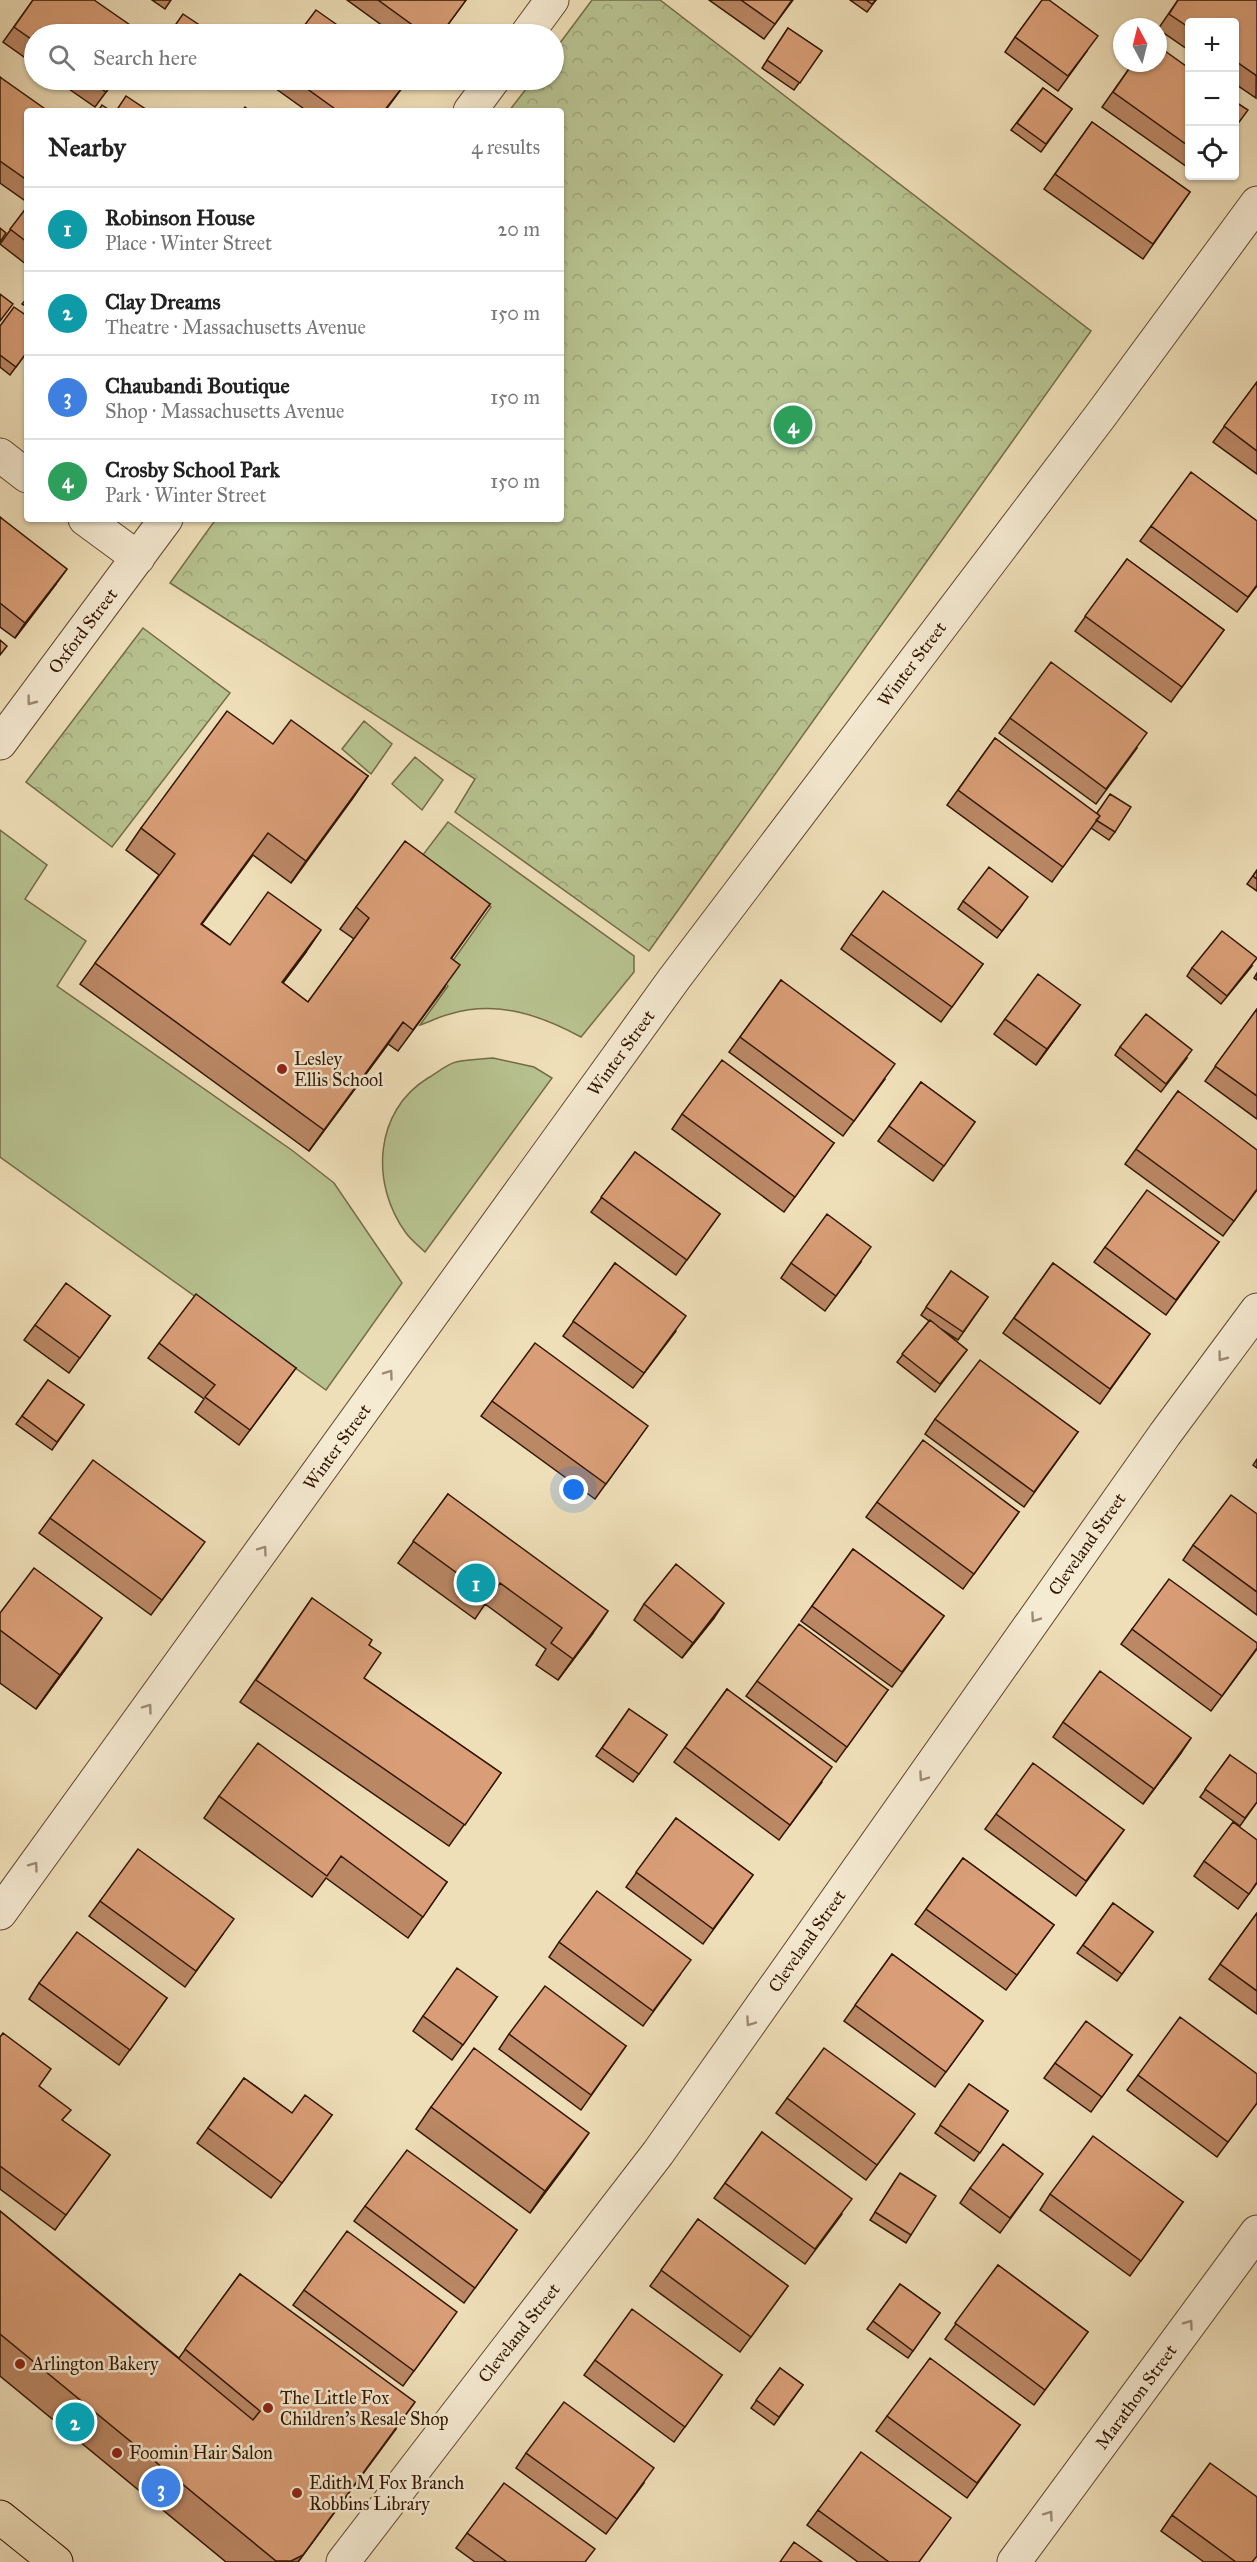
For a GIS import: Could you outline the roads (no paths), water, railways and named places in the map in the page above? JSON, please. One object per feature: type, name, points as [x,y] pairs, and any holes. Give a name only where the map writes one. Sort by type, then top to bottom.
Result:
[{"type":"highway","points":[[0,2517],[56,2562]]},
{"type":"street","points":[[534,24],[552,0]]},
{"type":"street","points":[[472,108],[486,90]]},
{"type":"street","name":"Winter Street","points":[[0,1913],[674,979],[1257,204]]},
{"type":"street","points":[[0,455],[24,474]]},
{"type":"street","points":[[90,522],[138,558]]},
{"type":"street","name":"Oxford Street","points":[[0,743],[164,522]]},
{"type":"street","name":"Cleveland Street","points":[[342,2562],[658,2153],[1158,1443],[1257,1310]]},
{"type":"street","name":"Marathon Street","points":[[1014,2562],[1257,2232]]},
{"type":"place","name":"Crosby School Park","points":[[793,425]]},
{"type":"place","name":"Lesley Ellis School","points":[[282,1069]]},
{"type":"place","name":"Robinson House","points":[[476,1583]]},
{"type":"place","name":"Arlington Bakery","points":[[20,2364]]},
{"type":"place","name":"The Little Fox Children's Resale Shop","points":[[268,2408]]},
{"type":"place","name":"Clay Dreams","points":[[75,2422]]},
{"type":"place","name":"Foomin Hair Salon","points":[[117,2453]]},
{"type":"place","name":"Chaubandi Boutique","points":[[161,2488]]},
{"type":"place","name":"Edith M Fox Branch Robbins Library","points":[[297,2493]]}]
